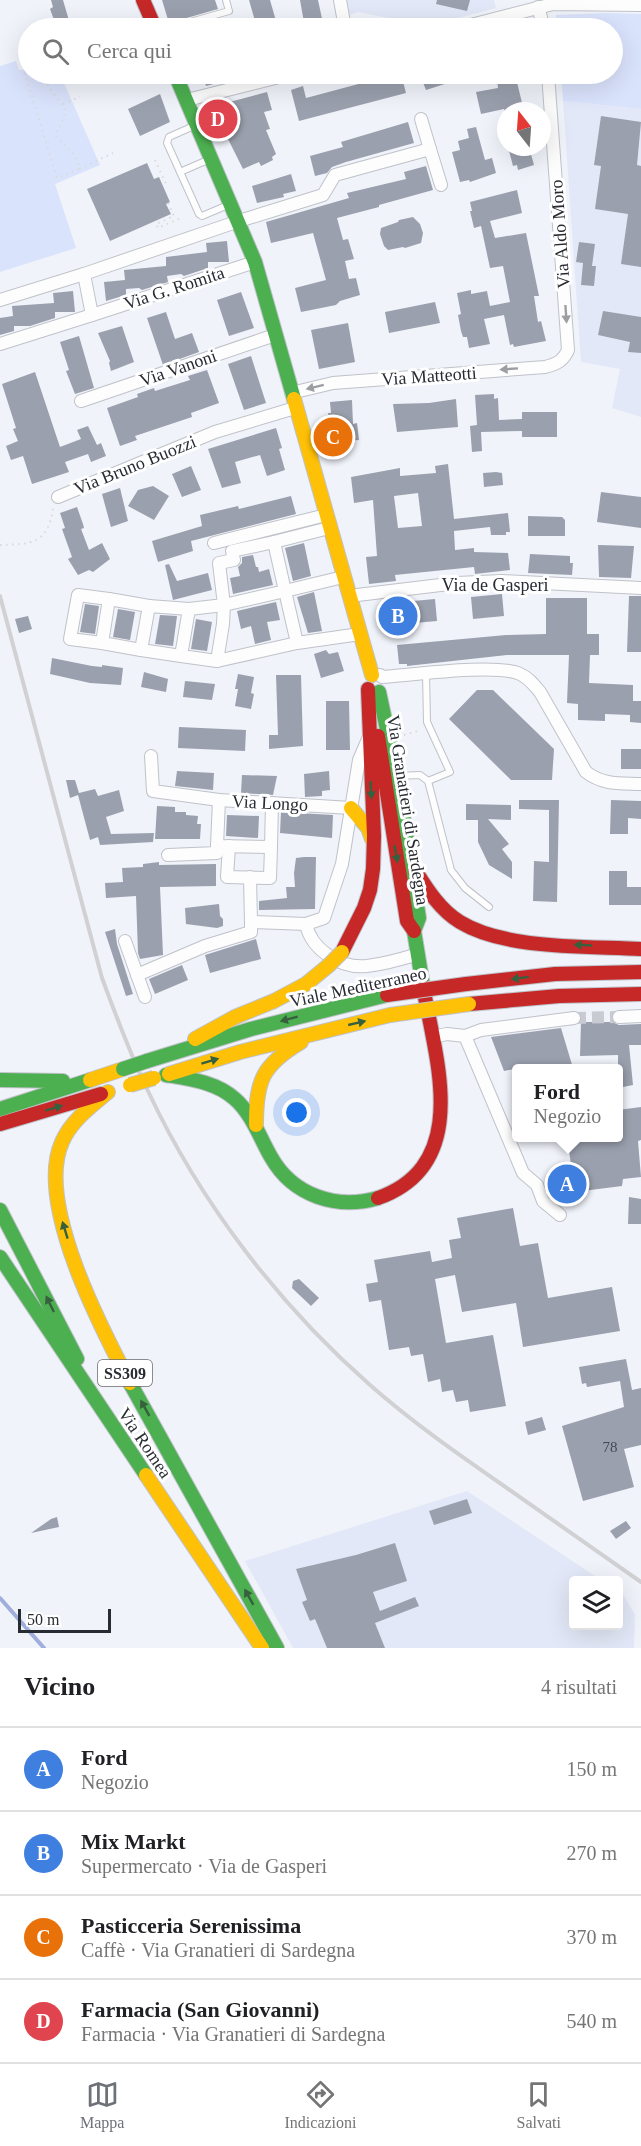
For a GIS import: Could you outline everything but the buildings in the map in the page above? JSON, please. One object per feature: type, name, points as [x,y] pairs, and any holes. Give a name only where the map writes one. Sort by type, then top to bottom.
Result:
[{"type":"street","points":[[142,0],[150,18]]},
{"type":"street","points":[[339,0],[343,18]]},
{"type":"street","points":[[540,3],[542,18]]},
{"type":"street","points":[[491,18],[540,3],[641,5]]},
{"type":"street","points":[[166,1055],[234,1017],[274,1001],[306,984],[342,952],[355,930],[372,880],[375,846],[368,739],[373,691],[384,685],[383,678],[376,675],[360,634],[255,262],[232,203],[180,84]]},
{"type":"street","points":[[187,100],[251,84]]},
{"type":"street","name":"Via Aldo Moro","points":[[549,84],[568,350],[565,357]]},
{"type":"street","points":[[421,119],[441,185]]},
{"type":"street","points":[[0,300],[323,195],[334,175],[430,149]]},
{"type":"street","name":"Via G. Romita","points":[[0,344],[255,262]]},
{"type":"street","points":[[84,274],[92,315]]},
{"type":"street","name":"Via Vanoni","points":[[81,400],[275,335]]},
{"type":"street","name":"Via Matteotti","points":[[291,393],[333,383],[545,367],[558,363],[565,357]]},
{"type":"street","name":"Via Bruno Buozzi","points":[[58,497],[215,432],[295,408]]},
{"type":"street","points":[[217,661],[224,624],[219,563],[234,560],[232,551],[274,542],[328,522]]},
{"type":"street","points":[[214,543],[328,522]]},
{"type":"street","points":[[274,542],[297,643]]},
{"type":"street","points":[[343,577],[224,605],[189,609],[149,606],[78,595],[70,639],[217,661],[297,643],[360,634]]},
{"type":"street","name":"Via de Gasperi","points":[[349,596],[457,583],[502,581],[641,588]]},
{"type":"street","points":[[102,643],[109,599]]},
{"type":"street","points":[[141,650],[149,606]]},
{"type":"street","points":[[181,656],[189,609]]},
{"type":"street","points":[[376,675],[382,677],[493,669],[509,670],[521,674],[540,692],[586,772],[596,780],[605,783],[641,784]]},
{"type":"street","name":"Via Granatieri di Sardegna","points":[[373,691],[409,858],[418,918],[414,931]]},
{"type":"street","points":[[251,922],[306,924],[324,918],[342,864],[358,760],[368,739]]},
{"type":"street","name":"Via Longo","points":[[150,756],[153,791],[219,800],[351,808]]},
{"type":"street","name":"Via Granatieri di Sardegna","points":[[160,1077],[215,1085],[232,1094],[256,1126],[270,1157],[281,1173],[294,1185],[309,1194],[334,1202],[356,1203],[372,1200],[392,1194],[408,1184],[419,1173],[429,1159],[436,1142],[442,1107],[440,1074],[414,931],[407,921],[390,777]]},
{"type":"street","points":[[219,800],[227,877],[270,878],[272,803]]},
{"type":"street","points":[[351,808],[368,828],[375,846]]},
{"type":"street","points":[[223,846],[271,847]]},
{"type":"street","points":[[168,855],[217,853],[223,846]]},
{"type":"street","points":[[409,858],[432,896],[459,922],[474,930],[500,938],[641,949]]},
{"type":"street","points":[[137,975],[205,946],[251,932],[250,877]]},
{"type":"street","points":[[306,924],[308,935],[321,950],[338,961],[354,966],[367,966],[418,954]]},
{"type":"street","points":[[125,941],[145,997]]},
{"type":"street","name":"Viale Mediterraneo","points":[[0,1109],[251,1029],[387,995],[555,974],[641,972]]},
{"type":"street","name":"Viale Mediterraneo","points":[[0,1124],[240,1052],[390,1015],[469,1004],[559,996],[641,994]]},
{"type":"street","points":[[620,1017],[641,1016]]},
{"type":"street","points":[[432,1037],[447,1034],[465,1035],[504,1026],[574,1018]]},
{"type":"street","points":[[256,1126],[256,1098],[262,1074],[269,1064],[284,1051],[324,1030]]},
{"type":"street","points":[[465,1035],[523,1173],[537,1185],[543,1201],[560,1215]]},
{"type":"street","points":[[0,1080],[47,1082],[90,1080]]},
{"type":"street","name":"SS309","points":[[108,1092],[78,1118],[66,1134],[58,1153],[56,1185],[62,1225],[110,1346],[277,1648]]},
{"type":"street","points":[[0,1210],[104,1413]]},
{"type":"street","name":"Via Romea","points":[[0,1257],[262,1648]]},
{"type":"lane","points":[[204,18],[229,11],[226,0]]},
{"type":"lane","points":[[197,124],[167,140],[180,172],[202,216],[232,203]]},
{"type":"lane","points":[[180,172],[212,158]]},
{"type":"lane","points":[[426,674],[427,722],[450,772],[428,781]]},
{"type":"lane","points":[[390,777],[420,775],[428,781],[451,870],[465,888],[489,907]]},
{"type":"path","points":[[28,84],[57,178],[113,153]]},
{"type":"path","points":[[47,84],[63,104],[65,112],[55,135],[73,151],[79,169]]},
{"type":"path","points":[[63,104],[80,97]]},
{"type":"path","points":[[155,160],[166,184],[163,186]]},
{"type":"path","points":[[168,203],[174,216],[156,224],[158,228],[181,218]]},
{"type":"path","name":"Via Bruno Buozzi","points":[[0,545],[21,544],[37,540],[46,533],[51,521],[53,506],[58,497]]},
{"type":"shaded area","points":[[347,0],[494,0],[496,8],[458,18],[388,18],[358,12],[350,15]]},
{"type":"shaded area","points":[[641,14],[641,109],[563,101],[562,84],[623,84],[623,18],[556,18],[556,15]]},
{"type":"shaded area","points":[[16,61],[18,84],[64,84],[100,165],[55,184],[76,248],[0,272],[0,66]]},
{"type":"shaded area","points":[[563,101],[641,109],[641,417],[612,408],[620,369],[581,362]]},
{"type":"shaded area","points":[[467,1491],[595,1576],[569,1576],[569,1630],[623,1630],[623,1595],[635,1615],[634,1648],[293,1648],[245,1561]]},
{"type":"waterway","points":[[0,1598],[44,1648]]},
{"type":"tunnel","points":[[574,1018],[619,1017]]},
{"type":"railway","points":[[0,596],[102,978],[148,1091],[169,1132],[217,1211],[273,1286],[336,1354],[370,1385],[452,1450],[641,1582]]},
{"type":"traffic: fast","points":[[179,84],[255,262],[294,399]]},
{"type":"traffic: fast","points":[[379,692],[397,776],[419,918],[414,931],[423,986]]},
{"type":"traffic: fast","points":[[147,1061],[251,1029],[387,995]]},
{"type":"traffic: fast","points":[[123,1069],[147,1061]]},
{"type":"traffic: fast","points":[[166,1075],[211,1085],[228,1093],[251,1119],[280,1170],[291,1182],[304,1190],[332,1201],[363,1201],[378,1198]]},
{"type":"traffic: fast","points":[[0,1080],[63,1081]]},
{"type":"traffic: fast","points":[[0,1109],[90,1080]]},
{"type":"traffic: fast","points":[[0,1210],[77,1359]]},
{"type":"traffic: fast","points":[[0,1257],[146,1475]]},
{"type":"traffic: fast","points":[[130,1383],[277,1648]]},
{"type":"traffic: slow","points":[[294,399],[372,675]]},
{"type":"traffic: slow","points":[[351,808],[368,828],[372,839]]},
{"type":"traffic: slow","points":[[328,966],[342,952]]},
{"type":"traffic: slow","points":[[195,1039],[235,1017],[274,1001],[306,984],[328,966]]},
{"type":"traffic: slow","points":[[390,1015],[469,1004]]},
{"type":"traffic: slow","points":[[169,1074],[240,1052],[390,1015]]},
{"type":"traffic: slow","points":[[256,1125],[258,1097],[264,1076],[278,1058],[301,1042]]},
{"type":"traffic: slow","points":[[90,1080],[123,1069]]},
{"type":"traffic: slow","points":[[130,1085],[154,1078]]},
{"type":"traffic: slow","points":[[108,1092],[76,1121],[62,1142],[56,1167],[57,1197],[64,1230],[75,1264],[103,1331],[130,1383]]},
{"type":"traffic: slow","points":[[146,1475],[262,1648]]},
{"type":"traffic: jam","points":[[143,0],[151,18]]},
{"type":"traffic: jam","points":[[342,952],[364,908],[373,869],[374,836],[368,689]]},
{"type":"traffic: jam","points":[[378,736],[407,921],[414,931]]},
{"type":"traffic: jam","points":[[415,870],[429,892],[446,911],[460,922],[479,931],[500,938],[548,945],[641,949]]},
{"type":"traffic: jam","points":[[466,984],[555,974],[641,972]]},
{"type":"traffic: jam","points":[[387,995],[466,984]]},
{"type":"traffic: jam","points":[[378,1198],[408,1182],[427,1161],[437,1135],[441,1106],[439,1076],[423,986]]},
{"type":"traffic: jam","points":[[469,1004],[559,996],[641,994]]},
{"type":"traffic: jam","points":[[0,1124],[101,1094]]},
{"type":"place","name":"Farmacia (San Giovanni)","points":[[218,119]]},
{"type":"place","name":"Pasticceria Serenissima","points":[[333,437]]},
{"type":"place","name":"Mix Markt","points":[[398,616]]},
{"type":"place","name":"Ford","points":[[567,1184]]}]
